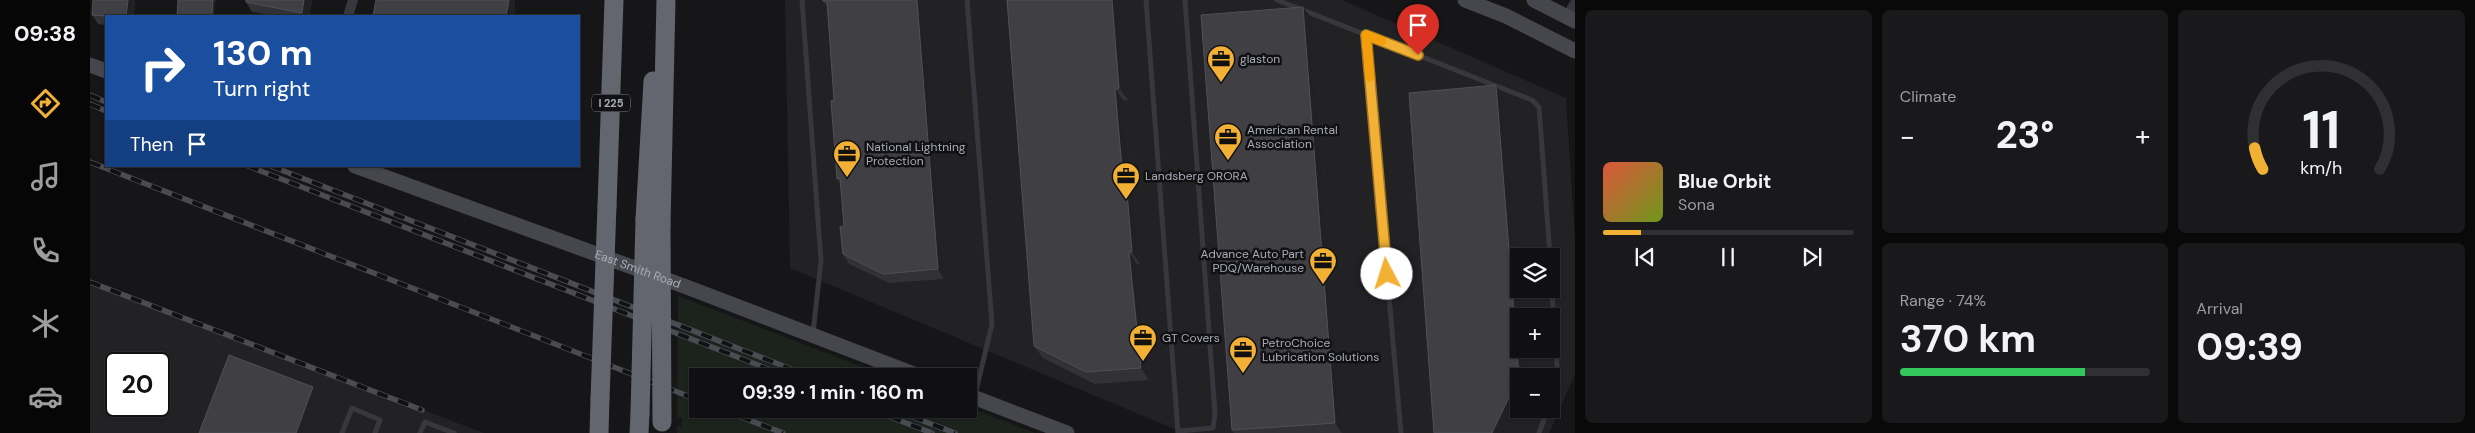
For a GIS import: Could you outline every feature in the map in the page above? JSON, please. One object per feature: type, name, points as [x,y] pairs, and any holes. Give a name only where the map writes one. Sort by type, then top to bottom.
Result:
[{"type":"highway","name":"I 225","points":[[599,433],[614,0]]},
{"type":"highway","points":[[657,0],[653,222],[662,428]]},
{"type":"highway","points":[[639,433],[666,0]]},
{"type":"street","points":[[348,15],[353,0]]},
{"type":"street","points":[[1465,0],[1514,20],[1575,51]]},
{"type":"street","points":[[1534,0],[1571,18],[1575,3]]},
{"type":"street","points":[[90,64],[105,71]]},
{"type":"street","name":"East Smith Road","points":[[358,167],[898,368]]},
{"type":"street","points":[[977,398],[1067,433]]},
{"type":"lane","points":[[802,0],[821,261],[813,336]]},
{"type":"lane","points":[[968,0],[992,324],[977,375]]},
{"type":"lane","points":[[1146,0],[1179,432],[1213,428],[1215,414],[1185,0]]},
{"type":"lane","points":[[1277,0],[1532,100],[1539,107],[1549,248]]},
{"type":"lane","points":[[1366,35],[1401,433]]},
{"type":"lane","points":[[1552,298],[1557,368]]},
{"type":"lane","points":[[342,433],[352,408],[380,420],[375,433]]},
{"type":"lane","points":[[1539,433],[1545,418]]},
{"type":"lane","points":[[420,433],[425,422],[454,433]]},
{"type":"shaded area","points":[[785,0],[1342,0],[1566,98],[1575,240],[1575,375],[1560,408],[1560,368],[1510,368],[1510,418],[1556,418],[1549,433],[1184,433],[790,268]]},
{"type":"shaded area","points":[[90,283],[484,433],[90,433]]},
{"type":"shaded area","points":[[678,296],[865,368],[689,368],[689,418],[977,418],[977,410],[1035,433],[677,433],[677,426],[681,427],[682,418],[677,417]]},
{"type":"building","points":[[93,0],[128,0],[126,15],[92,15]]},
{"type":"building","points":[[178,0],[213,0],[212,15],[177,15]]},
{"type":"building","points":[[246,0],[304,0],[302,13],[246,2]]},
{"type":"building","points":[[376,0],[509,0],[506,15],[373,15]]},
{"type":"building","points":[[823,0],[917,0],[938,269],[883,274],[843,254],[840,227],[844,226],[840,178],[837,179],[831,101],[834,100],[827,1]]},
{"type":"building","points":[[1007,0],[1112,0],[1119,88],[1115,89],[1122,168],[1125,168],[1132,252],[1129,252],[1141,368],[1086,372],[1034,346]]},
{"type":"building","points":[[1303,7],[1335,423],[1232,430],[1201,15]]},
{"type":"building","points":[[1496,85],[1510,262],[1510,298],[1513,298],[1514,308],[1510,308],[1510,358],[1518,358],[1518,368],[1510,368],[1510,395],[1492,433],[1434,433],[1409,93]]},
{"type":"building","points":[[229,355],[313,387],[296,433],[199,433]]},
{"type":"railway","points":[[90,95],[105,102]]},
{"type":"railway","points":[[90,104],[105,111]]},
{"type":"railway","points":[[90,162],[689,396]]},
{"type":"railway","points":[[251,167],[766,368]]},
{"type":"railway","points":[[274,167],[789,368]]},
{"type":"railway","points":[[90,282],[422,410]]},
{"type":"railway","points":[[744,418],[783,433]]},
{"type":"railway","points":[[893,418],[932,433]]},
{"type":"railway","points":[[916,418],[955,433]]},
{"type":"slow traffic","points":[[1370,77],[1366,35],[1382,41]]},
{"type":"place","name":"glaston","points":[[1221,83]]},
{"type":"place","name":"American Rental Association","points":[[1228,161]]},
{"type":"place","name":"National Lightning Protection","points":[[847,178]]},
{"type":"place","name":"Landsberg ORORA","points":[[1126,200]]},
{"type":"place","name":"Advance Auto Part PDQ/Warehouse","points":[[1323,285]]},
{"type":"place","name":"GT Covers","points":[[1143,362]]},
{"type":"place","name":"PetroChoice Lubrication Solutions","points":[[1243,374]]},
{"type":"route","points":[[1387,274],[1366,35],[1418,55]]}]
